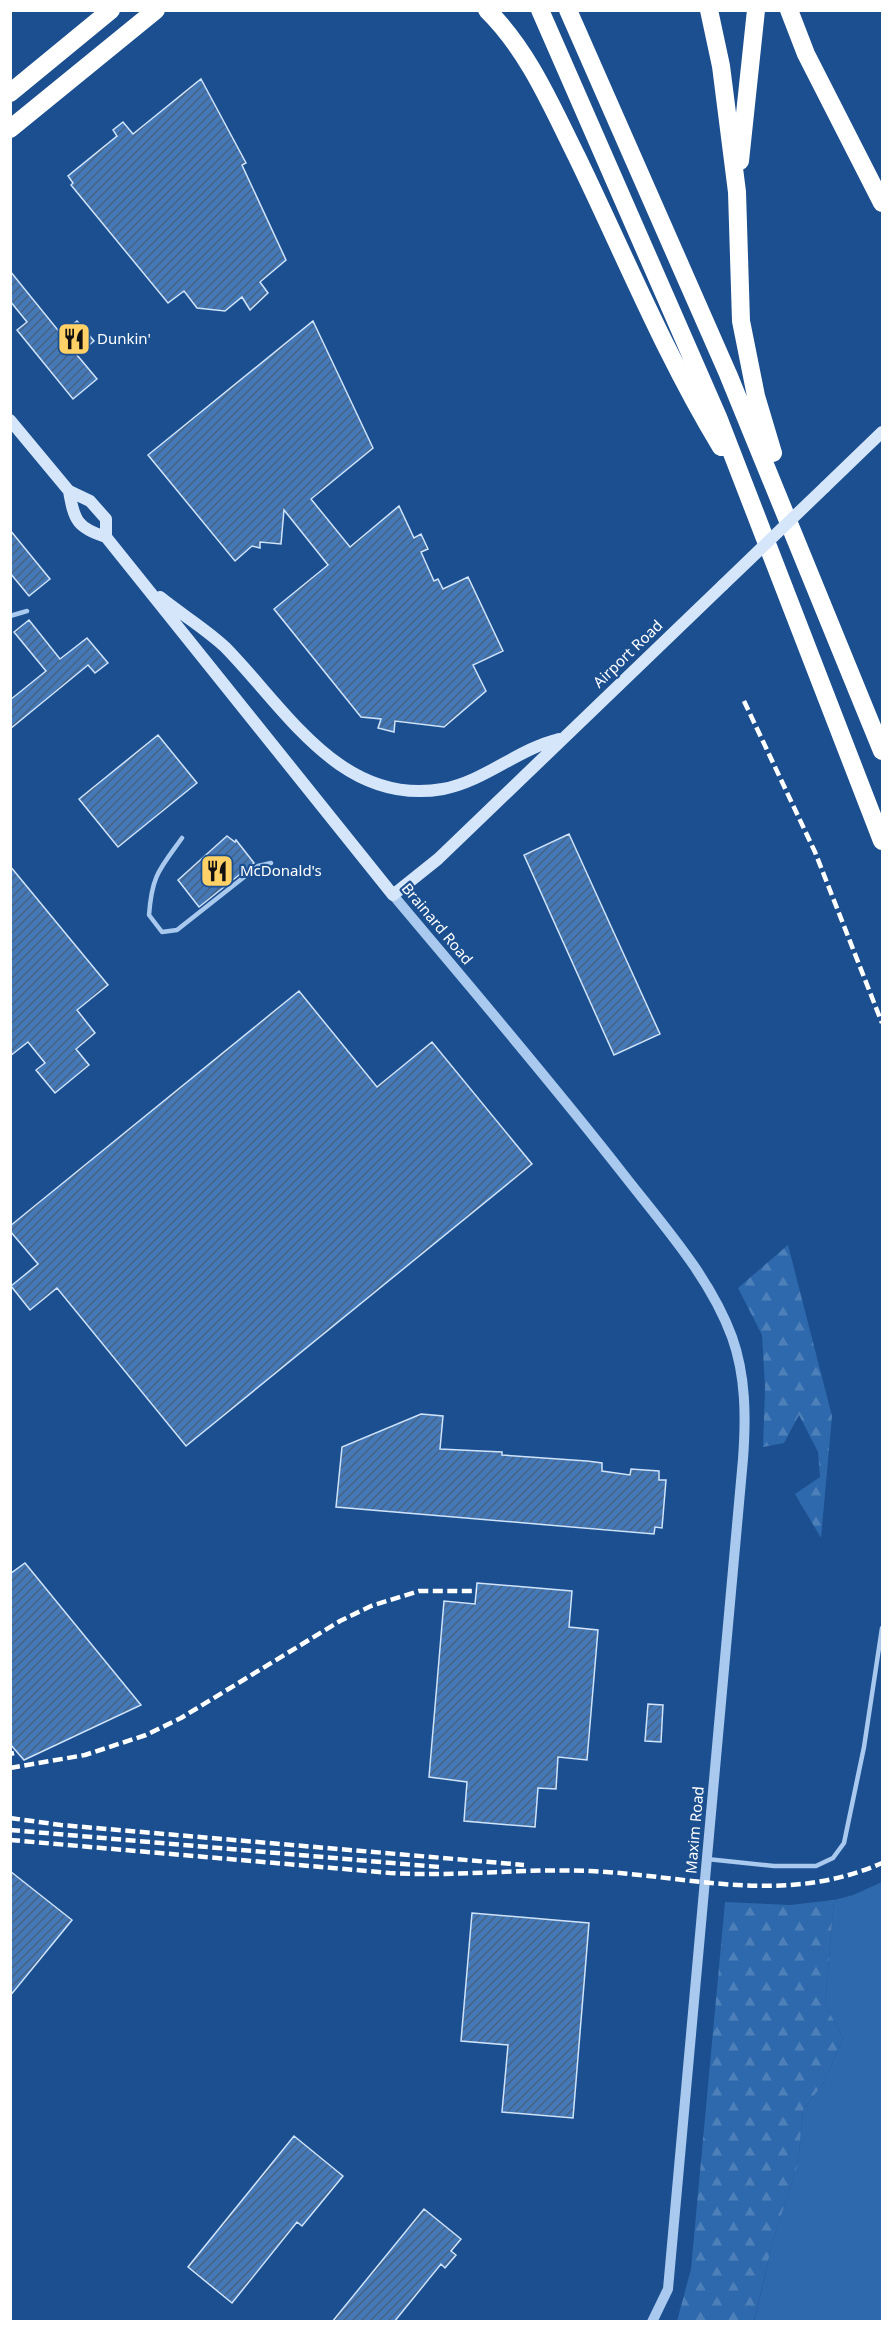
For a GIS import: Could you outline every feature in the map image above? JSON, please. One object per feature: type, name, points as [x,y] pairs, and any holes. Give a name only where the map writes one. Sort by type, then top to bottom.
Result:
[{"type":"highway","points":[[10,93],[111,10]]},
{"type":"highway","points":[[10,129],[156,10]]},
{"type":"highway","points":[[487,10],[516,44],[541,87],[630,266],[692,400],[747,491]]},
{"type":"highway","points":[[540,10],[700,374],[882,842]]},
{"type":"highway","points":[[568,10],[733,384],[882,751]]},
{"type":"highway","points":[[709,10],[721,66],[737,192],[741,321],[756,396],[774,455],[852,646],[868,713]]},
{"type":"highway","points":[[737,192],[756,10]]},
{"type":"highway","points":[[789,10],[806,54],[882,203]]},
{"type":"main road","name":"Brainard Road","points":[[10,420],[69,491],[90,501],[106,519],[106,537]]},
{"type":"main road","name":"Airport Road","points":[[393,895],[438,859],[882,432]]},
{"type":"main road","name":"Brainard Road","points":[[69,491],[73,515],[86,531],[106,537],[393,895]]},
{"type":"main road","points":[[145,586],[223,646],[326,756],[349,772],[373,783],[410,791],[450,787],[477,778],[536,746],[561,739]]},
{"type":"street","name":"Brainard Road","points":[[393,895],[600,1145],[679,1245],[710,1293],[732,1338]]},
{"type":"street","name":"Maxim Road","points":[[652,2322],[668,2289],[744,1453],[744,1388],[732,1338]]},
{"type":"lane","points":[[10,616],[27,611]]},
{"type":"lane","points":[[183,838],[163,863],[151,886],[148,915],[162,932],[177,930],[258,866],[271,863]]},
{"type":"lane","points":[[707,1859],[774,1866],[816,1866],[833,1858],[844,1843],[864,1747],[882,1628]]},
{"type":"green space","points":[[788,1245],[832,1416],[821,1538],[795,1494],[820,1477],[818,1452],[799,1415],[784,1443],[763,1447],[765,1387],[762,1335],[738,1288]]},
{"type":"green space","points":[[882,1882],[882,2321],[754,2322],[773,2241],[798,2164],[803,2110],[823,2084],[843,2038],[825,2004],[834,1900],[853,1895]]},
{"type":"green space","points":[[834,1900],[825,2004],[843,2038],[823,2084],[803,2110],[798,2164],[773,2241],[754,2321],[677,2321],[691,2269],[725,1902],[790,1905]]},
{"type":"building","points":[[201,79],[246,163],[242,165],[286,260],[260,282],[268,293],[250,310],[242,297],[225,311],[197,308],[184,291],[168,303],[71,185],[73,183],[68,176],[117,136],[113,130],[123,122],[133,134]]},
{"type":"building","points":[[10,271],[61,334],[77,321],[94,341],[77,355],[97,379],[73,399],[17,330],[27,322],[10,301]]},
{"type":"building","points":[[313,321],[373,448],[311,499],[350,547],[399,506],[414,538],[421,534],[428,549],[421,552],[434,581],[438,579],[443,589],[468,577],[503,651],[473,665],[486,691],[444,727],[395,721],[394,732],[378,728],[381,719],[361,717],[274,609],[328,565],[284,510],[281,544],[260,542],[260,548],[252,546],[235,561],[148,455]]},
{"type":"building","points":[[10,530],[50,579],[29,596],[10,573]]},
{"type":"building","points":[[29,620],[60,659],[87,638],[108,663],[95,673],[88,665],[10,729],[10,700],[46,671],[14,632]]},
{"type":"building","points":[[158,735],[197,783],[118,847],[79,799]]},
{"type":"building","points":[[569,834],[660,1034],[614,1055],[524,855]]},
{"type":"building","name":"McDonald's","points":[[227,836],[235,842],[236,840],[254,863],[199,907],[178,880]]},
{"type":"building","points":[[10,866],[108,985],[77,1010],[95,1033],[76,1049],[89,1065],[55,1093],[36,1070],[45,1063],[28,1042],[10,1056]]},
{"type":"building","points":[[299,991],[377,1087],[432,1042],[532,1164],[186,1446],[57,1288],[30,1310],[11,1286],[38,1264],[10,1231],[10,1226]]},
{"type":"building","points":[[421,1414],[443,1416],[440,1449],[502,1452],[502,1455],[602,1463],[602,1471],[630,1475],[631,1469],[659,1471],[659,1480],[666,1480],[662,1528],[655,1527],[654,1534],[336,1507],[342,1447]]},
{"type":"building","points":[[25,1563],[141,1705],[24,1760],[10,1744],[10,1574]]},
{"type":"building","points":[[477,1583],[572,1591],[569,1627],[598,1630],[587,1760],[558,1757],[556,1789],[538,1788],[535,1827],[464,1821],[467,1782],[429,1777],[444,1601],[475,1604]]},
{"type":"building","points":[[648,1704],[663,1705],[661,1742],[645,1741]]},
{"type":"building","points":[[10,1871],[72,1920],[10,1996]]},
{"type":"building","points":[[472,1913],[589,1923],[573,2118],[502,2112],[508,2045],[461,2041]]},
{"type":"building","points":[[294,2136],[343,2176],[302,2226],[297,2222],[232,2303],[188,2267]]},
{"type":"building","points":[[424,2209],[461,2239],[451,2251],[456,2255],[445,2268],[441,2264],[394,2322],[332,2322]]},
{"type":"railway","points":[[744,701],[815,852],[882,1023]]},
{"type":"railway","points":[[10,1768],[85,1755],[146,1735],[181,1718],[340,1621],[371,1606],[419,1591],[477,1591]]},
{"type":"railway","points":[[10,1754],[14,1753]]},
{"type":"railway","points":[[10,1818],[61,1825],[524,1865]]},
{"type":"railway","points":[[10,1830],[439,1867]]},
{"type":"railway","points":[[10,1840],[390,1873],[591,1871],[738,1885],[773,1886],[809,1883],[846,1876],[882,1863]]},
{"type":"place","name":"Dunkin'","points":[[74,339]]},
{"type":"place","name":"McDonald's","points":[[217,871]]}]
